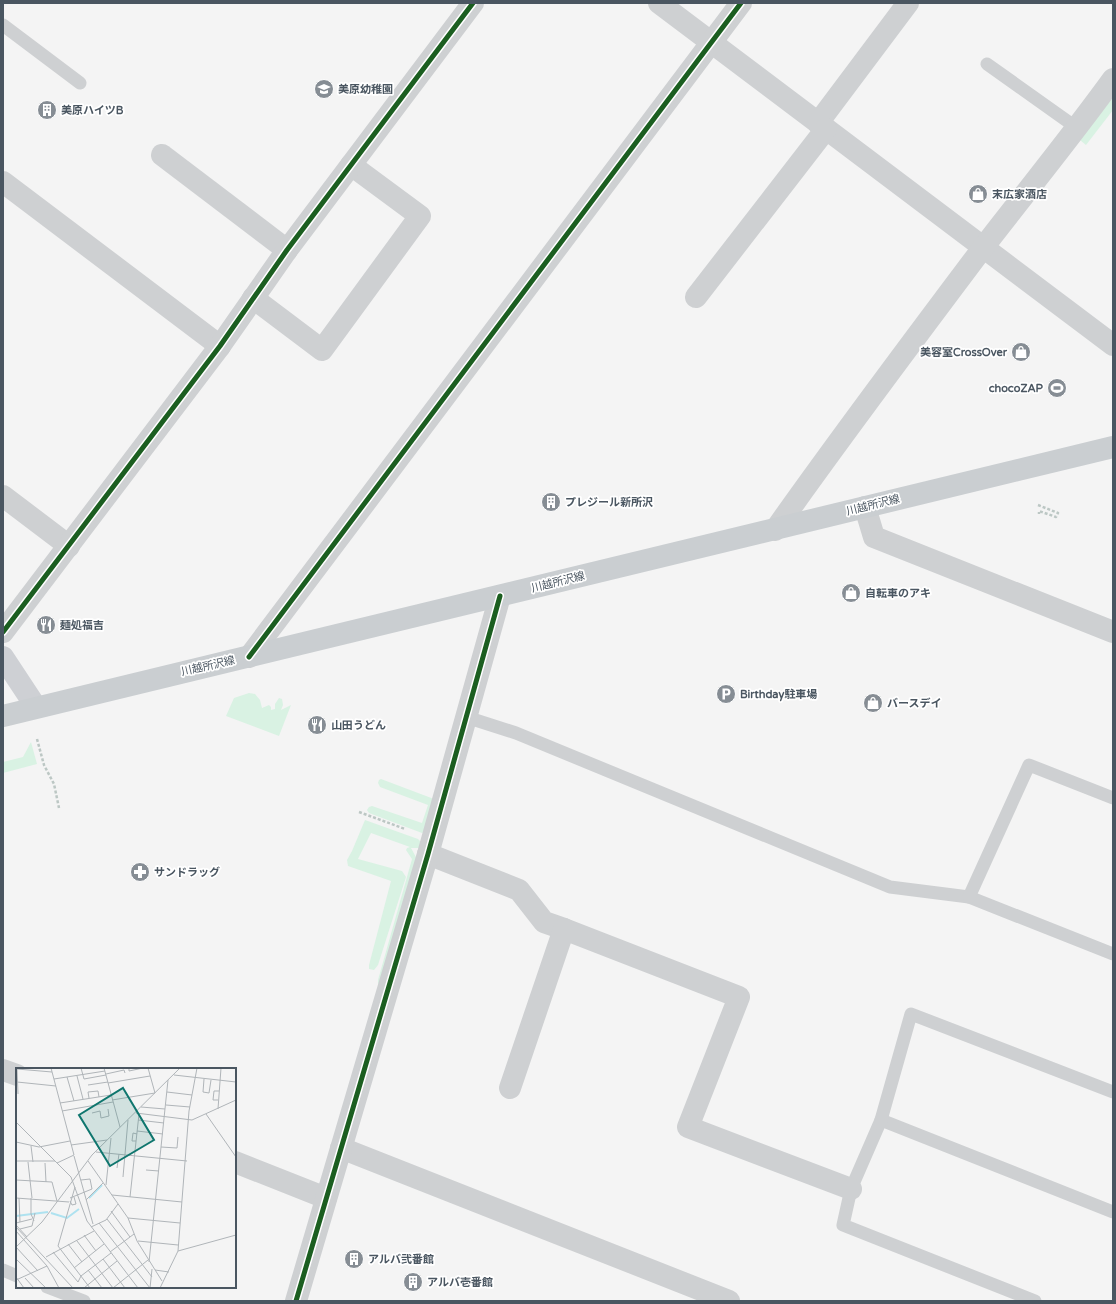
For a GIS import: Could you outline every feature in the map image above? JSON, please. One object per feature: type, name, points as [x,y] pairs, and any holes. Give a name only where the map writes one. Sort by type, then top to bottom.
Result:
[{"type":"main road","name":"川越所沢線","points":[[3,716],[1113,447]]},
{"type":"street","points":[[3,632],[220,346],[287,250],[473,3]]},
{"type":"street","points":[[659,3],[1113,345]]},
{"type":"street","points":[[248,657],[741,3]]},
{"type":"street","points":[[696,297],[822,126],[908,3]]},
{"type":"street","points":[[775,530],[870,397],[1113,79]]},
{"type":"street","points":[[162,155],[287,250]]},
{"type":"street","points":[[253,298],[322,350],[420,216],[351,165]]},
{"type":"street","points":[[3,182],[220,346]]},
{"type":"street","points":[[3,496],[69,546]]},
{"type":"street","points":[[865,507],[874,537],[1113,632]]},
{"type":"street","points":[[296,1301],[428,854],[500,596]]},
{"type":"street","points":[[3,657],[36,707]]},
{"type":"street","points":[[428,854],[519,890],[544,922],[739,998],[688,1127],[851,1189]]},
{"type":"street","points":[[510,1088],[564,929]]},
{"type":"street","points":[[3,1070],[16,1075]]},
{"type":"street","points":[[341,1148],[729,1301]]},
{"type":"street","points":[[236,1162],[326,1198]]},
{"type":"lane","points":[[3,24],[80,83]]},
{"type":"lane","points":[[987,64],[1077,128]]},
{"type":"lane","points":[[466,717],[516,733],[890,887],[969,897],[1113,954]]},
{"type":"lane","points":[[969,897],[1029,764],[1113,798]]},
{"type":"lane","points":[[1035,1301],[843,1225],[851,1189],[881,1120],[912,1014],[1113,1092]]},
{"type":"lane","points":[[881,1120],[1113,1212]]},
{"type":"lane","points":[[3,1270],[16,1276]]},
{"type":"lane","points":[[50,1288],[84,1301]]},
{"type":"path","points":[[1038,505],[1058,513],[1056,517],[1039,511],[1039,514]]},
{"type":"path","points":[[38,739],[44,765],[54,784],[59,808]]},
{"type":"path","points":[[359,812],[412,831]]},
{"type":"green space","points":[[1113,97],[1113,110],[1086,145],[1080,140]]},
{"type":"green space","points":[[249,693],[255,694],[260,700],[262,708],[269,705],[271,710],[275,709],[275,704],[279,698],[282,699],[283,705],[281,710],[291,705],[279,736],[226,716],[234,698]]},
{"type":"green space","points":[[31,742],[37,764],[3,773],[3,762],[23,757]]},
{"type":"green space","points":[[381,779],[434,799],[426,831],[422,833],[369,813],[367,810],[372,806],[422,823],[428,805],[380,787],[378,783]]},
{"type":"green space","points":[[365,820],[418,839],[421,842],[419,848],[411,848],[417,859],[378,986],[378,980],[412,859],[406,850],[410,847],[371,833],[358,859],[402,871],[406,877],[378,965],[374,970],[369,969],[391,881],[348,866],[347,860]]},
{"type":"cycle path","points":[[3,632],[220,346],[287,250],[473,3]]},
{"type":"cycle path","points":[[249,657],[741,3]]},
{"type":"cycle path","points":[[296,1301],[428,854],[500,596]]},
{"type":"place","name":"美原幼稚園","points":[[324,89]]},
{"type":"place","name":"美原ハイツB","points":[[47,110]]},
{"type":"place","name":"末広家酒店","points":[[978,194]]},
{"type":"place","name":"美容室CrossOver","points":[[1021,352]]},
{"type":"place","name":"chocoZAP","points":[[1057,388]]},
{"type":"place","name":"プレジール新所沢","points":[[551,502]]},
{"type":"place","name":"自転車のアキ","points":[[851,593]]},
{"type":"place","name":"麺処福吉","points":[[46,625]]},
{"type":"place","name":"Birthday駐車場","points":[[726,694]]},
{"type":"place","name":"バースデイ","points":[[873,703]]},
{"type":"place","name":"山田うどん","points":[[317,725]]},
{"type":"place","name":"サンドラッグ","points":[[140,872]]},
{"type":"place","name":"アルバ弐番館","points":[[354,1259]]},
{"type":"place","name":"アルバ壱番館","points":[[413,1282]]}]
